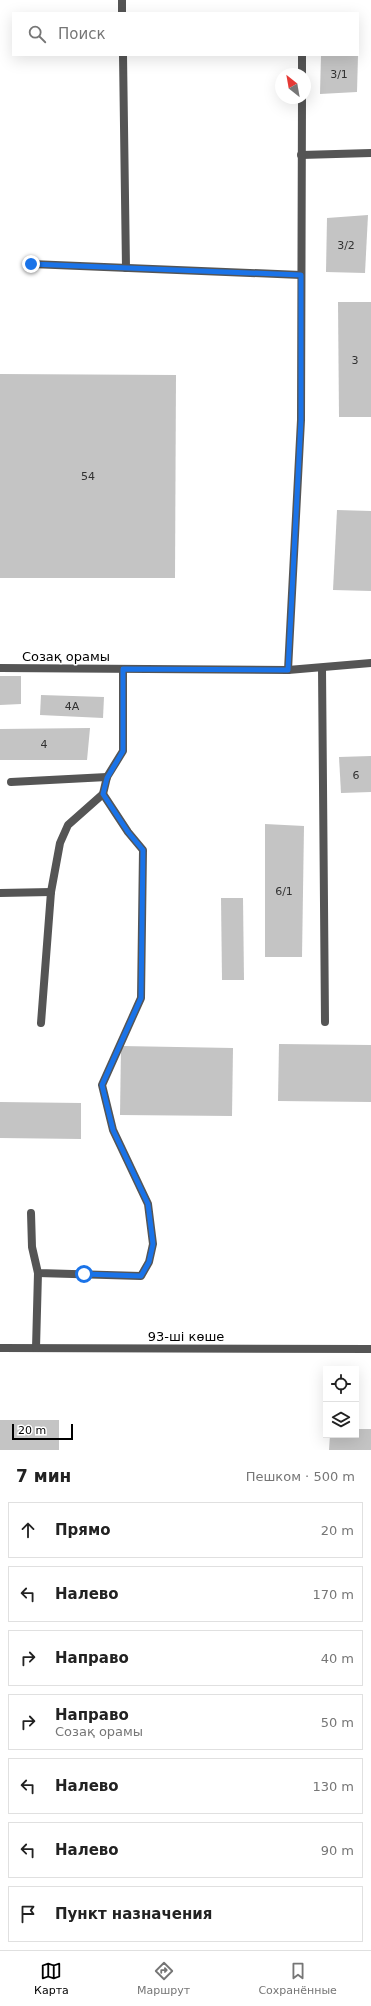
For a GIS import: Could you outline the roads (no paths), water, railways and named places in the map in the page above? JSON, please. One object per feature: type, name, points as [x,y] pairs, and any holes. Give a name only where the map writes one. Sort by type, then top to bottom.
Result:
[{"type":"lane","points":[[122,0],[122,12]]},
{"type":"lane","points":[[123,56],[126,268]]},
{"type":"lane","points":[[302,56],[302,68]]},
{"type":"lane","points":[[288,670],[301,420],[302,104]]},
{"type":"lane","points":[[302,155],[371,153]]},
{"type":"lane","points":[[31,264],[301,275]]},
{"type":"lane","name":"Созақ орамы","points":[[0,668],[288,670],[371,664]]},
{"type":"lane","points":[[322,668],[326,1022]]},
{"type":"lane","points":[[42,1023],[51,892],[60,842],[68,825],[103,794],[107,778],[123,751],[123,669]]},
{"type":"lane","points":[[11,782],[107,778]]},
{"type":"lane","points":[[38,1273],[141,1276],[149,1262],[153,1244],[148,1204],[113,1130],[102,1085],[141,998],[143,850],[128,832],[103,794]]},
{"type":"lane","points":[[0,893],[51,892]]},
{"type":"lane","points":[[31,1213],[32,1247],[38,1273],[36,1348]]},
{"type":"lane","name":"93-ші көше","points":[[0,1348],[371,1349]]}]
